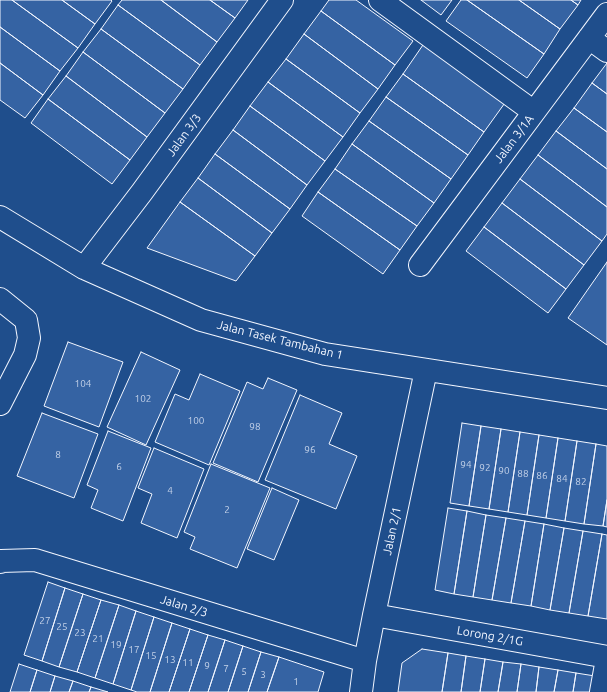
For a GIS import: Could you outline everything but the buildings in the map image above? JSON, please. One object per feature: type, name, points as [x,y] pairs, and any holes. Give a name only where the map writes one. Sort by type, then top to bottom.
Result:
[{"type":"street","name":"Jalan 3/3","points":[[84,268],[142,192],[282,0]]},
{"type":"street","points":[[380,0],[534,112]]},
{"type":"street","name":"Jalan 3/1A","points":[[420,265],[607,14]]},
{"type":"street","points":[[589,38],[607,51]]},
{"type":"street","name":"Jalan Tasek Tambahan 1","points":[[0,217],[84,268],[201,320],[325,354],[607,398]]},
{"type":"street","points":[[0,404],[25,355],[29,338],[26,320],[2,305]]},
{"type":"street","name":"Jalan 2/1","points":[[361,692],[365,661],[374,615],[426,370]]},
{"type":"street","name":"Jalan 2/3","points":[[1,561],[35,560],[365,661]]},
{"type":"street","name":"Lorong 2/1G","points":[[374,615],[607,658]]},
{"type":"street","points":[[602,692],[607,658]]}]
